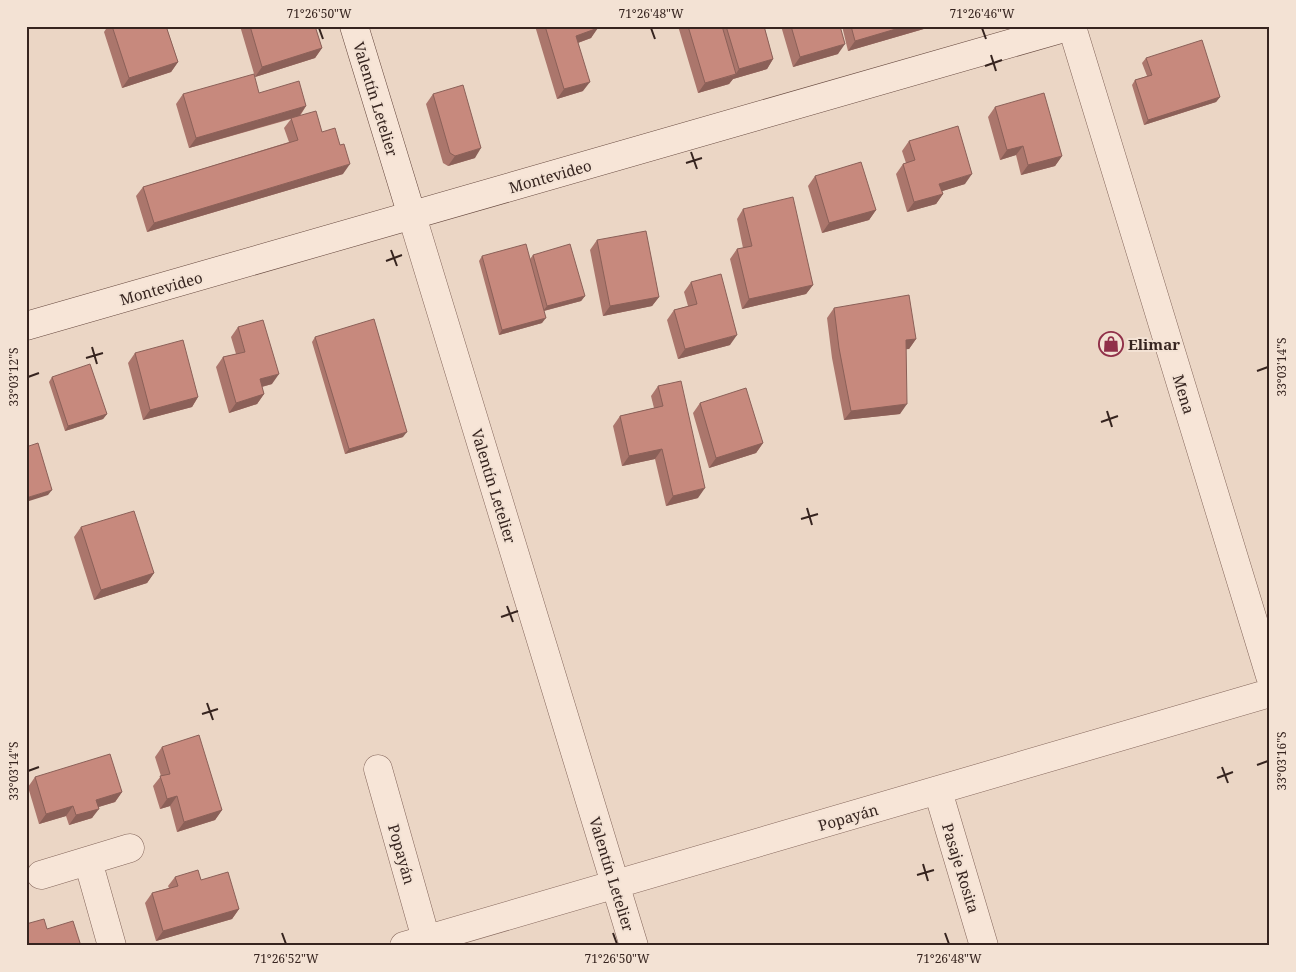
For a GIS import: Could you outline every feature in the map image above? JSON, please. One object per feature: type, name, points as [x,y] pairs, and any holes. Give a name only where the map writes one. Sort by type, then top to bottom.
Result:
[{"type":"street","name":"Valentín Letelier","points":[[354,26],[634,946]]},
{"type":"street","name":"Montevideo","points":[[26,326],[1072,26]]},
{"type":"street","name":"Mena","points":[[1072,26],[1270,676]]},
{"type":"street","name":"Popayán","points":[[378,769],[420,944],[614,884],[1270,694]]},
{"type":"street","name":"Pasaje Rosita","points":[[938,791],[984,946]]},
{"type":"street","points":[[41,875],[130,848]]},
{"type":"street","points":[[88,861],[112,946]]},
{"type":"building","points":[[112,26],[166,26],[178,62],[129,78]]},
{"type":"building","points":[[250,26],[315,26],[322,48],[262,67]]},
{"type":"building","points":[[545,26],[598,26],[598,28],[576,36],[590,82],[564,89]]},
{"type":"building","points":[[688,26],[722,26],[736,74],[705,83]]},
{"type":"building","points":[[726,26],[764,26],[773,59],[739,69]]},
{"type":"building","points":[[791,26],[840,26],[845,44],[800,57]]},
{"type":"building","points":[[851,26],[906,26],[855,41]]},
{"type":"building","points":[[1202,40],[1220,97],[1148,120],[1135,80],[1152,75],[1146,58]]},
{"type":"building","points":[[254,74],[259,93],[299,81],[306,106],[196,138],[183,94]]},
{"type":"building","points":[[463,85],[481,148],[455,156],[450,153],[433,94]]},
{"type":"building","points":[[1044,93],[1062,156],[1028,165],[1023,146],[1007,150],[995,107]]},
{"type":"building","points":[[316,111],[322,132],[335,128],[340,145],[344,144],[350,164],[154,223],[143,187],[298,140],[291,118]]},
{"type":"building","points":[[958,126],[972,174],[939,184],[943,194],[914,202],[903,164],[915,160],[909,141]]},
{"type":"building","points":[[861,162],[876,210],[829,223],[815,176]]},
{"type":"building","points":[[793,197],[813,285],[749,299],[737,249],[752,246],[743,209]]},
{"type":"building","points":[[646,231],[659,297],[610,306],[597,240]]},
{"type":"building","points":[[526,244],[546,318],[502,330],[482,256]]},
{"type":"building","points":[[570,244],[585,296],[547,306],[533,255]]},
{"type":"building","points":[[721,274],[737,335],[685,349],[674,310],[697,304],[691,282]]},
{"type":"building","points":[[909,295],[916,339],[906,340],[907,404],[851,411],[839,348],[834,308]]},
{"type":"building","points":[[374,319],[407,432],[349,449],[315,337]]},
{"type":"building","points":[[263,320],[279,374],[260,379],[264,394],[236,403],[223,357],[245,352],[238,327]]},
{"type":"building","points":[[183,340],[198,397],[150,410],[135,353]]},
{"type":"building","points":[[90,364],[107,414],[68,426],[52,377]]},
{"type":"building","points":[[681,381],[705,488],[673,496],[662,449],[629,456],[620,416],[663,406],[658,386]]},
{"type":"building","points":[[746,388],[763,443],[716,458],[700,403]]},
{"type":"building","points":[[38,443],[52,490],[26,498],[26,447]]},
{"type":"building","points":[[134,511],[154,573],[101,590],[81,527]]},
{"type":"building","points":[[199,735],[222,810],[184,822],[177,796],[167,799],[160,776],[170,774],[162,747]]},
{"type":"building","points":[[110,754],[122,792],[96,800],[99,809],[76,815],[73,806],[46,814],[35,777]]},
{"type":"building","points":[[198,870],[201,880],[228,872],[239,909],[163,931],[152,893],[178,886],[175,877]]},
{"type":"building","points":[[44,919],[47,929],[73,921],[81,946],[26,946],[26,924]]},
{"type":"place","name":"Elimar","points":[[1111,344]]}]
